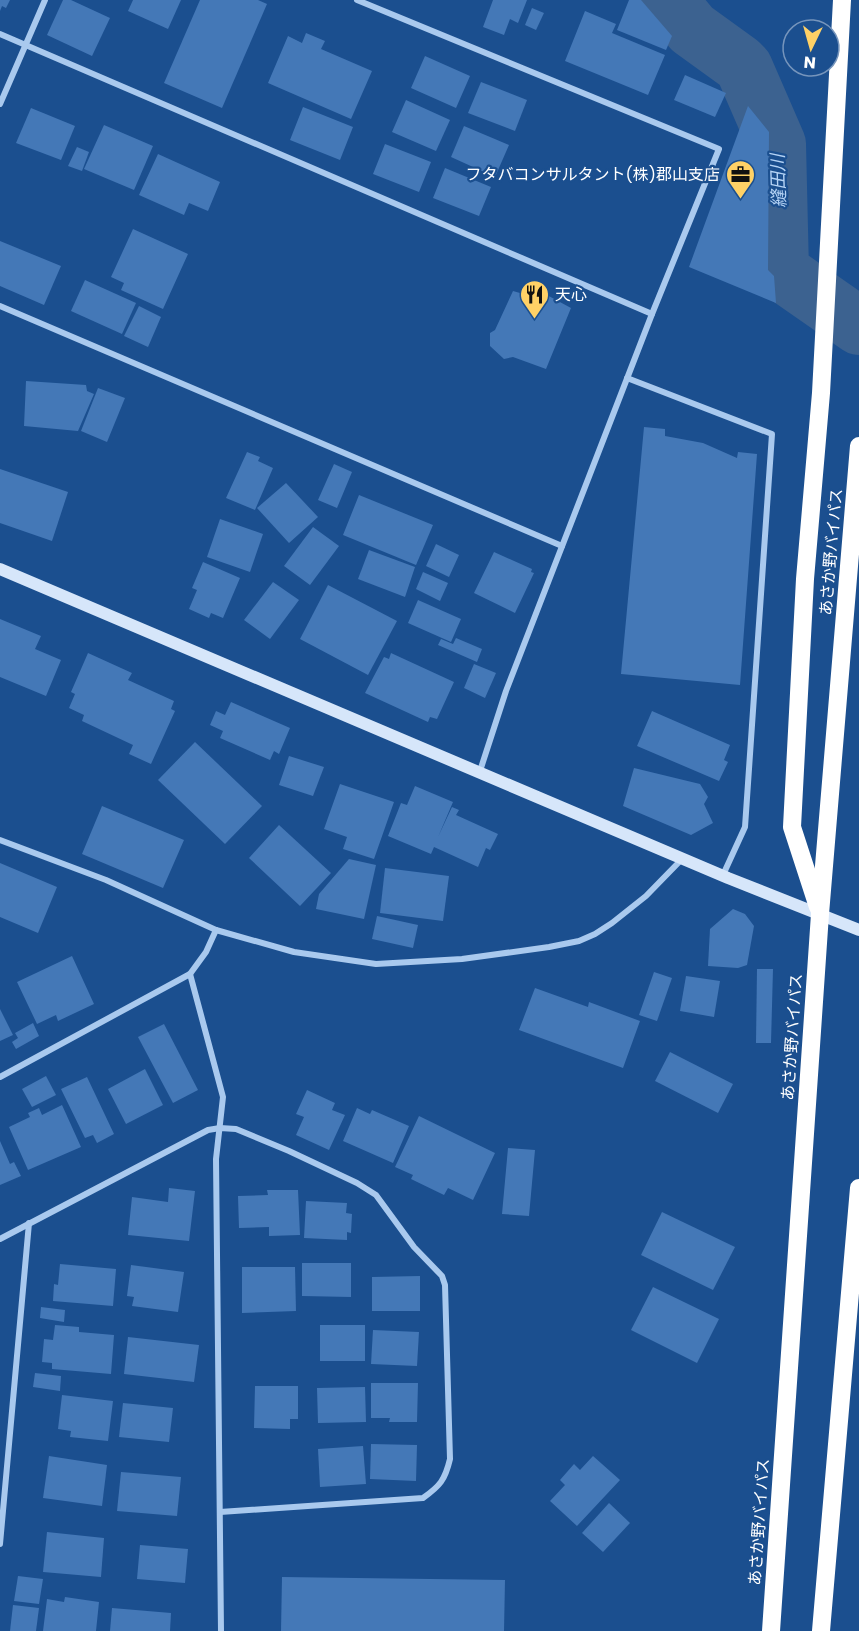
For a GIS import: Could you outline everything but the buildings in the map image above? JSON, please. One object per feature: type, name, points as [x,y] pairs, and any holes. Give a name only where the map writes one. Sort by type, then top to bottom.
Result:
[{"type":"highway","points":[[820,914],[792,827],[805,579],[821,393],[842,0]]},
{"type":"highway","name":"あさか野バイパス","points":[[771,1631],[820,914],[859,447]]},
{"type":"highway","points":[[821,1631],[859,1188]]},
{"type":"street","points":[[0,104],[45,0]]},
{"type":"street","points":[[357,0],[719,148],[506,691],[480,771]]},
{"type":"street","points":[[0,34],[652,314]]},
{"type":"street","points":[[0,306],[562,546]]},
{"type":"street","points":[[627,378],[772,434],[745,827],[723,875]]},
{"type":"street","points":[[0,569],[723,875],[859,930]]},
{"type":"street","points":[[0,840],[106,880],[216,930],[294,952],[376,963],[462,959],[579,941],[603,928],[646,896],[683,858]]},
{"type":"street","points":[[0,1077],[190,974],[206,952],[216,930]]},
{"type":"street","points":[[190,974],[223,1096],[216,1159],[220,1631]]},
{"type":"street","points":[[0,1239],[208,1130],[236,1129],[357,1183],[376,1195],[414,1247],[442,1276],[445,1285],[450,1460],[447,1474],[439,1486],[423,1498],[220,1512]]},
{"type":"street","points":[[0,1544],[29,1223]]},
{"type":"waterway","name":"縫田川","points":[[668,0],[692,29],[744,68],[777,144],[780,271],[859,326]]},
{"type":"place","name":"フタバコンサルタント(株)郡山支店","points":[[741,200]]},
{"type":"place","name":"天心","points":[[534,320]]}]
